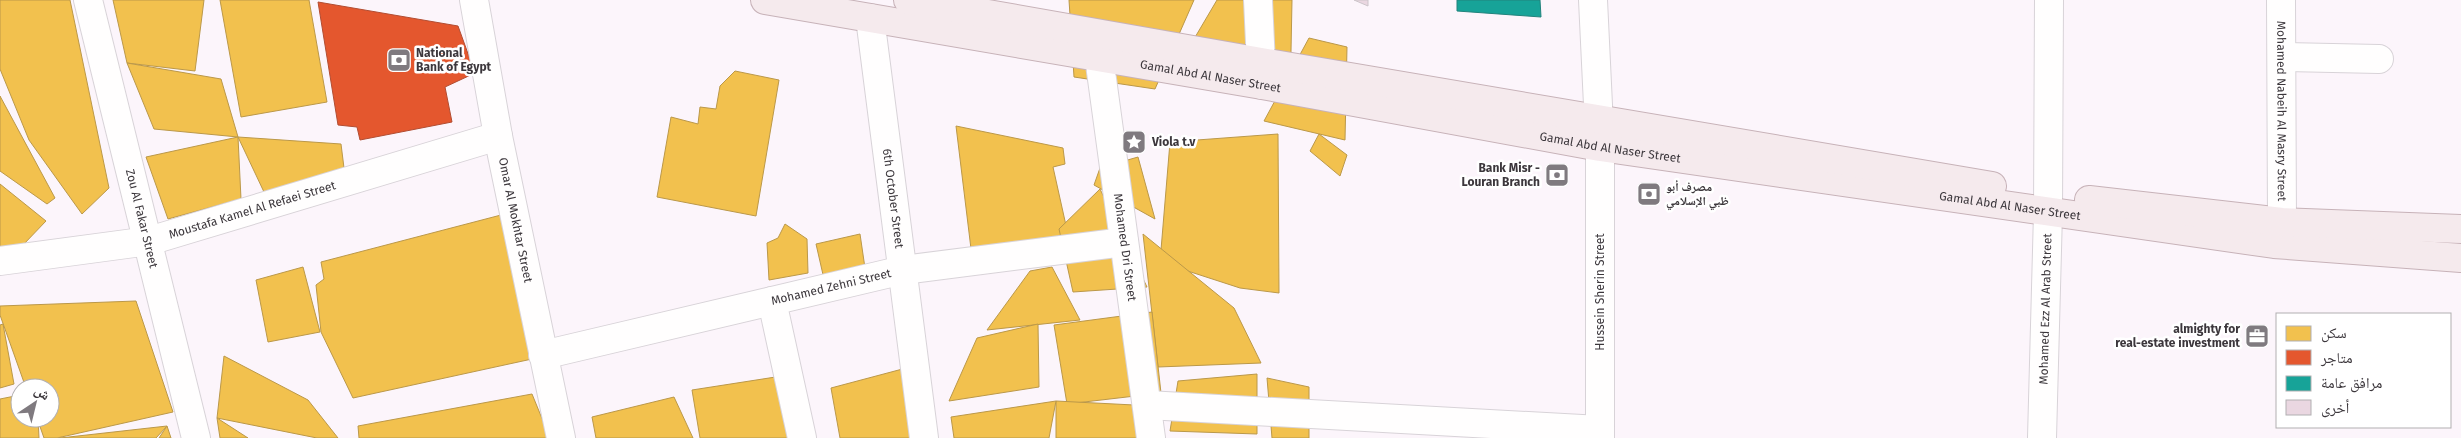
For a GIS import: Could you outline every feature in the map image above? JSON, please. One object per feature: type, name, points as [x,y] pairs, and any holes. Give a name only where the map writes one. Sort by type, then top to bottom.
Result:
[{"type":"main road","name":"Gamal Abd Al Naser Street","points":[[765,0],[1099,57],[1262,74],[1599,120],[2047,204],[2274,244],[2461,258]]},
{"type":"main road","name":"Gamal Abd Al Naser Street","points":[[908,0],[1600,147],[2047,204],[2282,222],[2461,229]]},
{"type":"street","name":"Zou Al Fakar Street","points":[[88,0],[149,241],[196,438]]},
{"type":"street","name":"Omar Al Mokhtar Street","points":[[474,0],[498,136],[561,438]]},
{"type":"street","points":[[1258,0],[1262,74]]},
{"type":"street","name":"Hussein Sherin Street","points":[[1593,0],[1600,147],[1600,434]]},
{"type":"street","name":"Mohamed Ezz Al Arab Street","points":[[2042,438],[2049,0]]},
{"type":"street","name":"Mohamed Nabeih Al Masry Street","points":[[2281,0],[2282,222]]},
{"type":"street","name":"6th October Street","points":[[870,18],[924,438]]},
{"type":"street","name":"Mohamed Dri Street","points":[[1099,57],[1151,438]]},
{"type":"street","points":[[2282,57],[2379,59]]},
{"type":"street","name":"Moustafa Kamel Al Refaei Street","points":[[0,261],[149,241],[498,136]]},
{"type":"street","name":"Mohamed Zehni Street","points":[[543,355],[903,270],[1124,242]]},
{"type":"street","points":[[772,301],[802,438]]},
{"type":"street","points":[[1147,405],[1600,434]]},
{"type":"building: سكن","points":[[0,0],[70,0],[109,188],[82,214],[29,140],[0,69]]},
{"type":"building: سكن","points":[[113,0],[204,0],[195,71],[127,63]]},
{"type":"building: سكن","points":[[220,0],[309,0],[327,102],[241,117]]},
{"type":"building: سكن","points":[[1069,0],[1194,0],[1155,89],[1074,77]]},
{"type":"building: سكن","points":[[1217,0],[1292,0],[1290,102],[1194,39]]},
{"type":"building: سكن","points":[[1309,38],[1347,47],[1345,140],[1264,121]]},
{"type":"building: سكن","points":[[127,63],[221,79],[238,137],[154,129]]},
{"type":"building: سكن","points":[[735,71],[779,80],[756,216],[657,197],[671,117],[698,124],[700,107],[716,109],[720,86]]},
{"type":"building: سكن","points":[[0,96],[55,198],[47,204],[0,171]]},
{"type":"building: سكن","points":[[956,126],[1063,148],[1065,164],[1053,167],[1069,239],[972,257]]},
{"type":"building: سكن","points":[[1278,134],[1279,293],[1240,288],[1160,262],[1170,142]]},
{"type":"building: سكن","points":[[1319,134],[1347,155],[1340,176],[1310,151]]},
{"type":"building: سكن","points":[[238,137],[341,144],[344,168],[264,192]]},
{"type":"building: سكن","points":[[238,137],[241,199],[168,219],[146,157]]},
{"type":"building: سكن","points":[[1138,157],[1155,219],[1094,185],[1100,168]]},
{"type":"building: سكن","points":[[0,184],[46,221],[0,269]]},
{"type":"building: سكن","points":[[1100,189],[1147,287],[1073,292],[1059,229]]},
{"type":"building: سكن","points":[[501,215],[532,359],[353,398],[321,332],[316,285],[324,279],[321,262]]},
{"type":"building: سكن","points":[[785,224],[807,239],[808,273],[769,280],[767,243],[778,238]]},
{"type":"building: سكن","points":[[860,234],[865,268],[824,279],[816,244]]},
{"type":"building: سكن","points":[[1143,234],[1234,308],[1261,363],[1158,367]]},
{"type":"building: سكن","points":[[303,267],[320,332],[268,342],[256,280]]},
{"type":"building: سكن","points":[[1052,267],[1080,320],[987,330],[1030,271]]},
{"type":"building: سكن","points":[[136,301],[173,412],[57,438],[44,438],[40,428],[60,428],[60,378],[22,378],[0,315],[0,306]]},
{"type":"building: سكن","points":[[1152,312],[1161,393],[1067,404],[1054,325]]},
{"type":"building: سكن","points":[[3,324],[13,378],[10,378],[10,385],[0,388],[0,325]]},
{"type":"building: سكن","points":[[1038,324],[1039,387],[949,401],[977,338]]},
{"type":"building: سكن","points":[[224,356],[308,400],[338,438],[317,438],[217,418]]},
{"type":"building: سكن","points":[[910,367],[919,438],[840,438],[831,388]]},
{"type":"building: سكن","points":[[1257,374],[1257,434],[1170,431],[1178,381]]},
{"type":"building: سكن","points":[[782,376],[794,438],[700,438],[692,390]]},
{"type":"building: سكن","points":[[1267,378],[1309,387],[1309,438],[1272,438]]},
{"type":"building: سكن","points":[[532,394],[550,438],[359,438],[358,426]]},
{"type":"building: سكن","points":[[10,397],[10,428],[38,428],[39,438],[0,438],[0,399]]},
{"type":"building: سكن","points":[[674,397],[693,438],[596,438],[592,417]]},
{"type":"building: سكن","points":[[1056,401],[1134,405],[1140,438],[1056,438]]},
{"type":"building: سكن","points":[[1056,401],[1049,438],[954,438],[951,417]]},
{"type":"building: سكن","points":[[217,418],[248,438],[220,438]]},
{"type":"building: سكن","points":[[167,426],[156,438],[60,438]]},
{"type":"building: سكن","points":[[167,426],[171,438],[159,438]]},
{"type":"building: متاجر","points":[[318,2],[458,26],[475,73],[445,87],[452,122],[360,140],[357,127],[338,125]]},
{"type":"building: مرافق عامة","points":[[1457,0],[1540,0],[1541,17],[1457,11]]},
{"type":"building: أخرى","points":[[1354,0],[1368,0],[1368,6]]},
{"type":"place","name":"National Bank of Egypt","points":[[399,60]]},
{"type":"place","name":"Viola t.v","points":[[1134,142]]},
{"type":"place","name":"Bank Misr - Louran Branch","points":[[1557,175]]},
{"type":"place","name":"مصرف أبو ظبي الإسلامي","points":[[1649,194]]},
{"type":"place","name":"almighty for real-estate investment","points":[[2257,336]]}]
